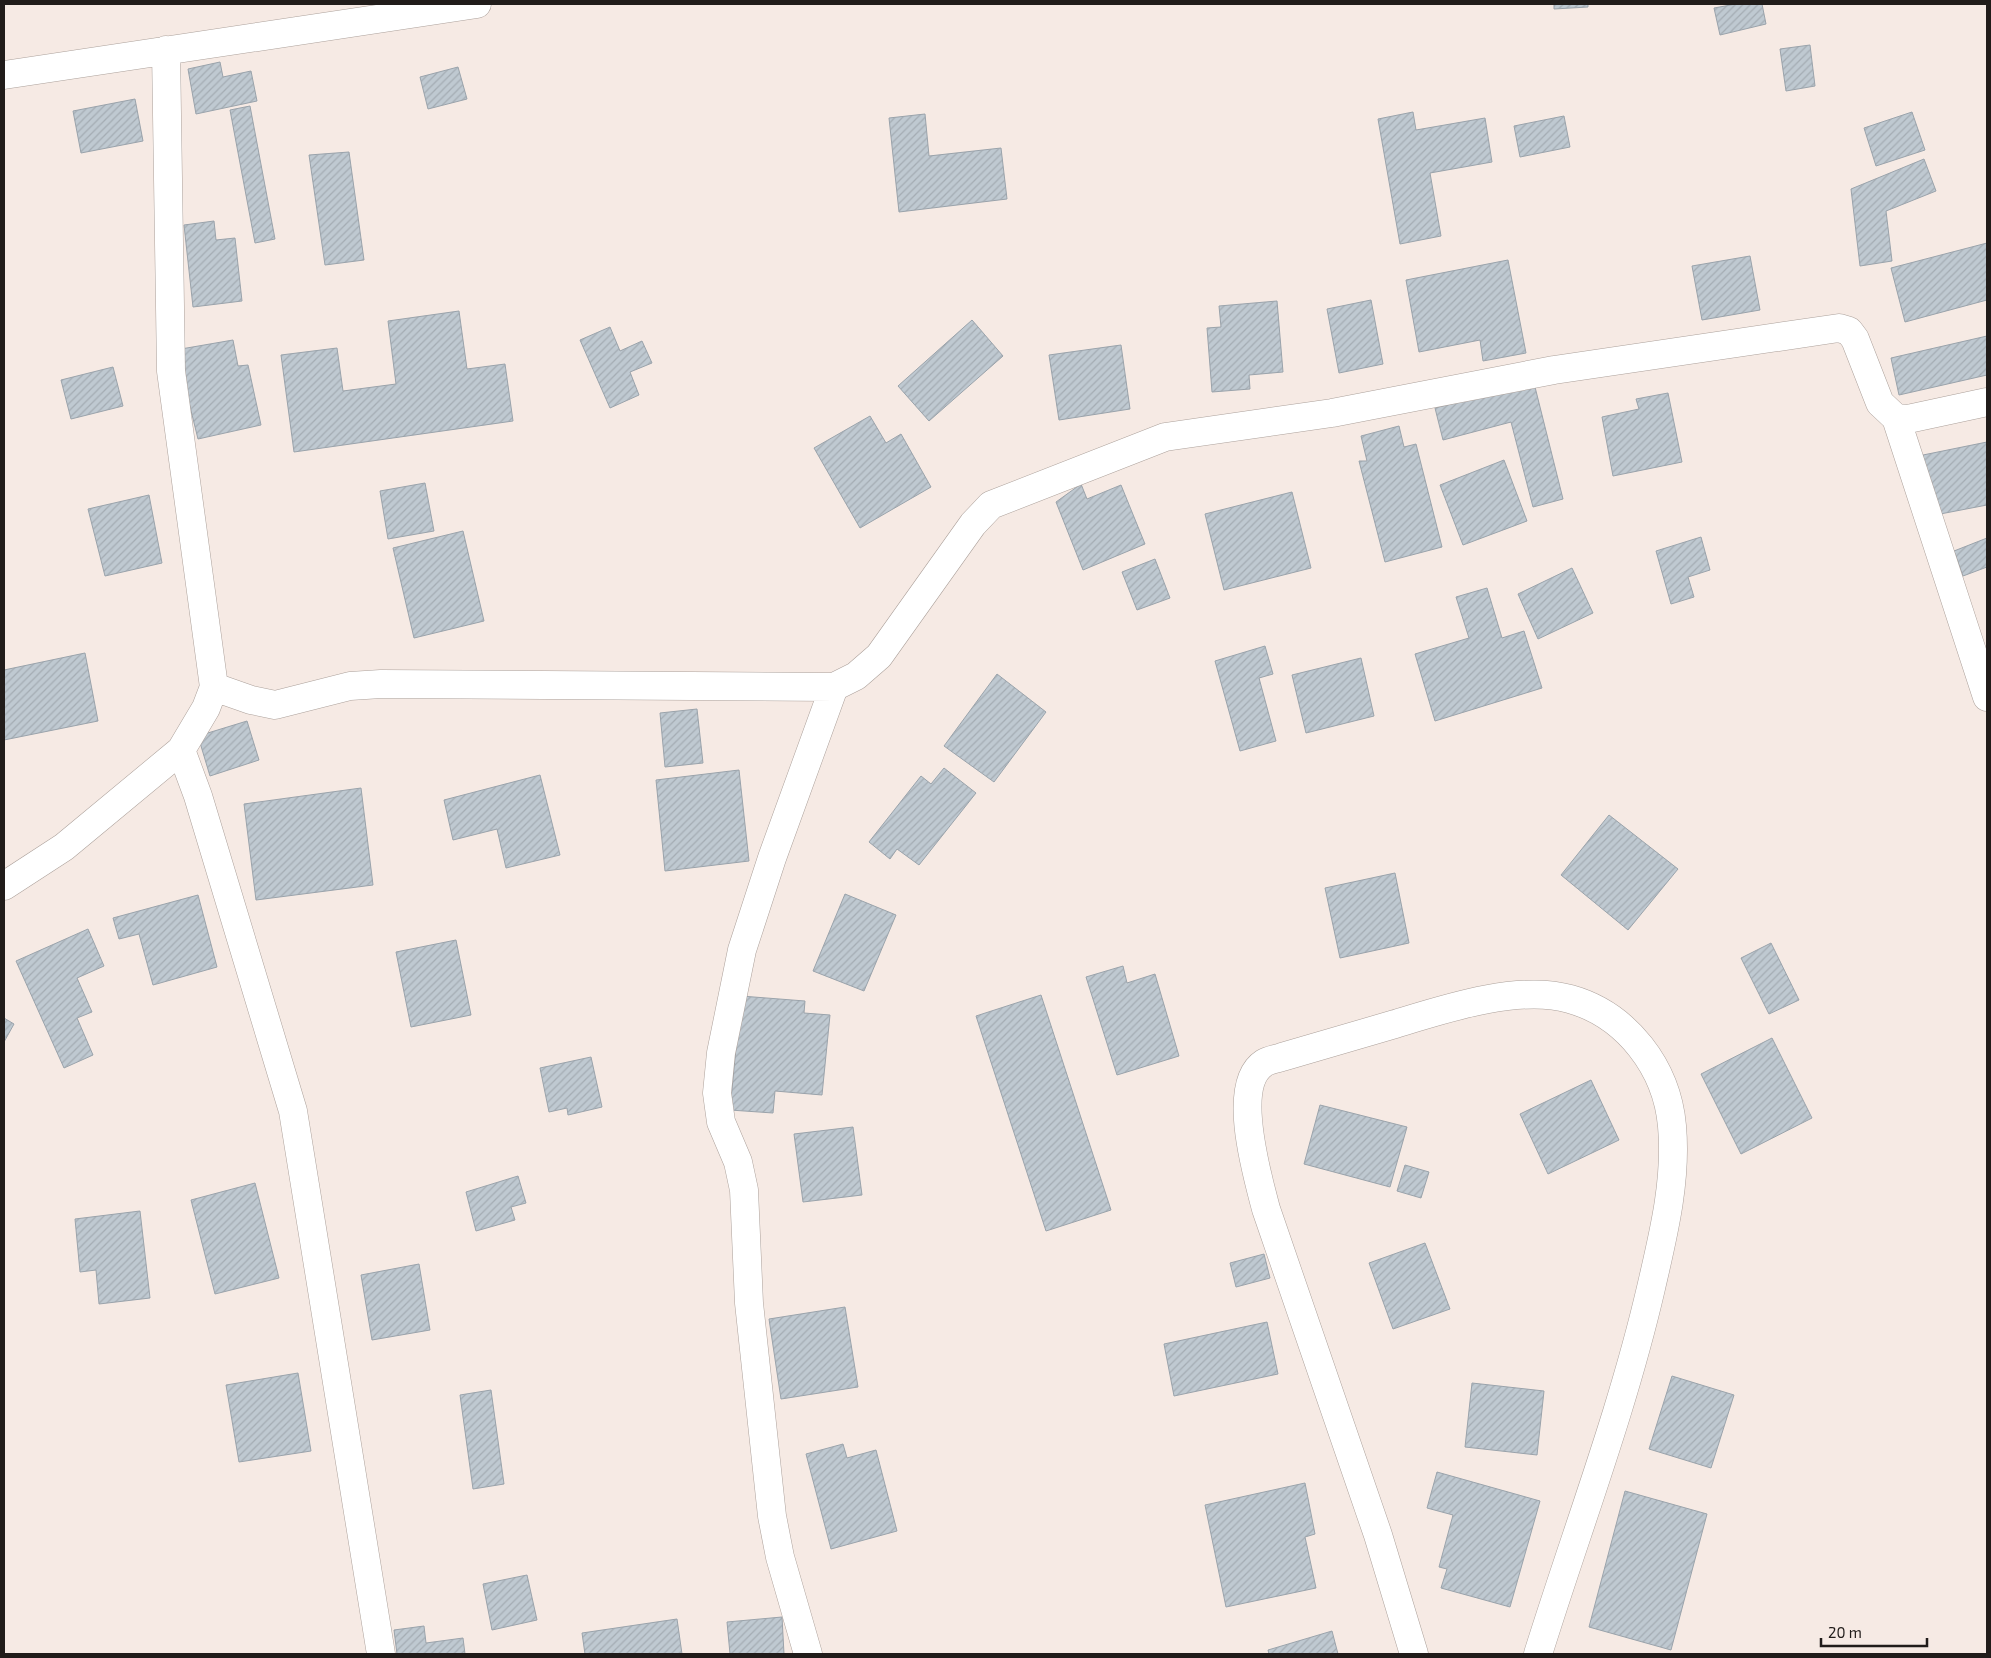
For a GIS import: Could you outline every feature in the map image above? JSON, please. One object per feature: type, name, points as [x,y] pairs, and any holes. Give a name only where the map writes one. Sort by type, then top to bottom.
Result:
[{"type":"street","points":[[4,75],[477,4]]},
{"type":"street","points":[[4,886],[64,847],[181,750],[206,708],[214,687],[171,370],[166,50]]},
{"type":"street","points":[[214,687],[251,700],[276,705],[350,686],[381,684],[834,687],[856,676],[879,656],[973,524],[991,505],[1165,437],[1332,412],[1554,370],[1839,328],[1849,331],[1855,339],[1880,403],[1896,418],[1987,697]]},
{"type":"street","points":[[1896,418],[1908,419],[1987,402]]},
{"type":"street","points":[[808,1654],[780,1557],[772,1516],[749,1303],[744,1190],[738,1162],[721,1122],[717,1093],[721,1052],[742,950],[772,858],[834,687]]},
{"type":"street","points":[[181,750],[198,796],[293,1111],[381,1654]]},
{"type":"street","points":[[1414,1654],[1378,1535],[1266,1209],[1253,1158],[1247,1098],[1254,1076],[1263,1064],[1282,1057],[1469,1002],[1542,995],[1570,999],[1600,1012],[1630,1033],[1651,1061],[1663,1084],[1672,1126],[1672,1178],[1661,1246],[1636,1352],[1593,1491],[1538,1654]]},
{"type":"building","points":[[1554,4],[1588,4],[1588,7],[1554,9]]},
{"type":"building","points":[[1736,4],[1762,4],[1766,24],[1720,35],[1714,8]]},
{"type":"building","points":[[1810,45],[1815,86],[1786,91],[1780,49]]},
{"type":"building","points":[[220,62],[223,77],[251,71],[257,101],[196,114],[188,69]]},
{"type":"building","points":[[458,67],[467,99],[428,109],[420,77]]},
{"type":"building","points":[[135,99],[143,141],[81,153],[73,111]]},
{"type":"building","points":[[250,106],[275,239],[255,243],[230,110]]},
{"type":"building","points":[[1413,112],[1416,130],[1485,118],[1492,162],[1430,173],[1441,236],[1400,244],[1378,119]]},
{"type":"building","points":[[1912,112],[1925,150],[1876,166],[1864,128]]},
{"type":"building","points":[[925,114],[929,156],[1001,148],[1007,199],[899,212],[889,118]]},
{"type":"building","points":[[1564,116],[1570,147],[1520,157],[1514,126]]},
{"type":"building","points":[[349,152],[364,260],[325,265],[309,155]]},
{"type":"building","points":[[1924,159],[1936,191],[1886,211],[1892,261],[1860,266],[1851,189]]},
{"type":"building","points":[[214,221],[216,240],[235,238],[242,301],[193,307],[184,225]]},
{"type":"building","points":[[1987,243],[1987,300],[1905,322],[1891,268]]},
{"type":"building","points":[[1750,256],[1760,310],[1702,320],[1692,266]]},
{"type":"building","points":[[1508,260],[1526,353],[1483,361],[1480,340],[1419,352],[1406,280]]},
{"type":"building","points":[[1371,300],[1383,364],[1339,373],[1327,309]]},
{"type":"building","points":[[1277,301],[1283,372],[1249,375],[1250,389],[1212,392],[1207,328],[1221,327],[1219,306]]},
{"type":"building","points":[[459,311],[467,369],[505,364],[513,421],[294,452],[281,355],[337,348],[343,391],[396,384],[388,321]]},
{"type":"building","points":[[972,320],[1003,356],[929,421],[898,386]]},
{"type":"building","points":[[610,327],[620,351],[642,341],[652,363],[630,372],[639,395],[610,408],[580,340]]},
{"type":"building","points":[[1987,336],[1987,375],[1899,395],[1891,358]]},
{"type":"building","points":[[233,340],[238,366],[248,365],[261,425],[198,439],[183,378],[181,349]]},
{"type":"building","points":[[1121,345],[1130,409],[1059,420],[1049,355]]},
{"type":"building","points":[[113,367],[123,406],[71,419],[61,380]]},
{"type":"building","points":[[1534,383],[1563,499],[1533,507],[1511,422],[1443,440],[1435,408]]},
{"type":"building","points":[[1668,393],[1682,462],[1613,476],[1602,417],[1639,409],[1636,399]]},
{"type":"building","points":[[870,416],[886,443],[901,434],[931,487],[860,528],[814,448]]},
{"type":"building","points":[[1399,426],[1404,447],[1416,444],[1442,547],[1385,562],[1359,461],[1367,461],[1361,436]]},
{"type":"building","points":[[1987,442],[1987,505],[1935,515],[1923,455]]},
{"type":"building","points":[[1504,460],[1527,521],[1463,545],[1440,485]]},
{"type":"building","points":[[425,483],[434,531],[388,539],[380,491]]},
{"type":"building","points":[[1081,484],[1087,499],[1121,485],[1145,544],[1083,570],[1056,502]]},
{"type":"building","points":[[1292,492],[1311,568],[1224,590],[1205,514]]},
{"type":"building","points":[[149,495],[162,563],[105,576],[88,509]]},
{"type":"building","points":[[463,531],[484,621],[414,638],[393,548]]},
{"type":"building","points":[[1701,537],[1710,570],[1688,577],[1694,597],[1671,604],[1656,551]]},
{"type":"building","points":[[1987,538],[1987,567],[1963,576],[1954,551]]},
{"type":"building","points":[[1155,559],[1170,598],[1137,610],[1122,572]]},
{"type":"building","points":[[1572,568],[1593,613],[1538,639],[1518,594]]},
{"type":"building","points":[[1487,588],[1502,638],[1524,631],[1542,688],[1435,721],[1415,654],[1469,638],[1456,597]]},
{"type":"building","points":[[1265,646],[1273,674],[1259,678],[1276,741],[1240,751],[1215,661]]},
{"type":"building","points":[[85,653],[98,721],[4,740],[4,670]]},
{"type":"building","points":[[1361,658],[1374,716],[1306,733],[1292,675]]},
{"type":"building","points":[[997,674],[1046,712],[994,782],[944,746]]},
{"type":"building","points":[[697,709],[703,763],[665,767],[660,713]]},
{"type":"building","points":[[247,721],[259,760],[210,776],[198,736]]},
{"type":"building","points":[[944,768],[976,793],[919,865],[897,849],[890,859],[869,842],[921,776],[931,784]]},
{"type":"building","points":[[739,770],[749,861],[665,871],[656,780]]},
{"type":"building","points":[[540,775],[560,855],[506,868],[497,829],[453,840],[444,800]]},
{"type":"building","points":[[361,788],[373,885],[256,900],[244,804]]},
{"type":"building","points":[[1609,815],[1678,869],[1628,930],[1561,875]]},
{"type":"building","points":[[1395,873],[1409,943],[1340,958],[1325,888]]},
{"type":"building","points":[[845,894],[896,915],[864,991],[813,971]]},
{"type":"building","points":[[198,895],[217,967],[153,985],[139,934],[119,939],[113,918]]},
{"type":"building","points":[[88,929],[104,966],[77,978],[92,1012],[77,1018],[93,1055],[64,1068],[16,961]]},
{"type":"building","points":[[456,940],[471,1015],[411,1027],[396,952]]},
{"type":"building","points":[[1771,943],[1799,1000],[1769,1014],[1741,958]]},
{"type":"building","points":[[1123,966],[1127,983],[1155,974],[1179,1056],[1117,1075],[1086,977]]},
{"type":"building","points":[[1041,995],[1111,1210],[1046,1231],[976,1016]]},
{"type":"building","points":[[741,996],[805,1001],[804,1013],[830,1015],[822,1095],[775,1091],[773,1113],[730,1110]]},
{"type":"building","points":[[4,1018],[14,1024],[4,1042]]},
{"type":"building","points":[[1772,1038],[1812,1118],[1741,1154],[1701,1074]]},
{"type":"building","points":[[591,1057],[602,1107],[568,1115],[567,1108],[549,1112],[540,1068]]},
{"type":"building","points":[[1591,1080],[1619,1140],[1548,1174],[1520,1114]]},
{"type":"building","points":[[1320,1105],[1407,1127],[1390,1187],[1304,1164]]},
{"type":"building","points":[[853,1127],[862,1195],[803,1202],[794,1134]]},
{"type":"building","points":[[1405,1165],[1429,1172],[1421,1198],[1397,1191]]},
{"type":"building","points":[[518,1176],[526,1203],[511,1207],[515,1220],[476,1231],[466,1192]]},
{"type":"building","points":[[255,1183],[279,1278],[215,1294],[191,1200]]},
{"type":"building","points":[[140,1211],[150,1298],[99,1304],[96,1270],[80,1272],[75,1219]]},
{"type":"building","points":[[1425,1243],[1450,1309],[1393,1329],[1369,1263]]},
{"type":"building","points":[[1264,1254],[1270,1278],[1236,1287],[1230,1263]]},
{"type":"building","points":[[419,1264],[430,1330],[372,1340],[361,1275]]},
{"type":"building","points":[[845,1307],[858,1387],[781,1399],[769,1319]]},
{"type":"building","points":[[1267,1322],[1278,1374],[1174,1396],[1164,1344]]},
{"type":"building","points":[[298,1373],[311,1451],[239,1462],[226,1385]]},
{"type":"building","points":[[1672,1376],[1734,1395],[1711,1468],[1649,1449]]},
{"type":"building","points":[[1472,1383],[1544,1391],[1537,1455],[1465,1447]]},
{"type":"building","points":[[491,1390],[504,1484],[473,1489],[460,1395]]},
{"type":"building","points":[[843,1444],[847,1458],[876,1450],[897,1531],[831,1549],[806,1454]]},
{"type":"building","points":[[1437,1472],[1540,1501],[1510,1607],[1441,1588],[1447,1569],[1439,1567],[1453,1515],[1427,1508]]},
{"type":"building","points":[[1305,1483],[1315,1534],[1305,1537],[1316,1588],[1226,1607],[1205,1505]]},
{"type":"building","points":[[1625,1491],[1707,1514],[1671,1650],[1589,1627]]},
{"type":"building","points":[[527,1575],[537,1620],[492,1630],[483,1584]]},
{"type":"building","points":[[782,1617],[784,1654],[730,1654],[727,1622]]},
{"type":"building","points":[[677,1619],[682,1654],[585,1654],[582,1633]]},
{"type":"building","points":[[424,1626],[426,1643],[463,1638],[465,1654],[397,1654],[394,1630]]},
{"type":"building","points":[[1332,1631],[1338,1654],[1269,1654],[1268,1650]]}]
